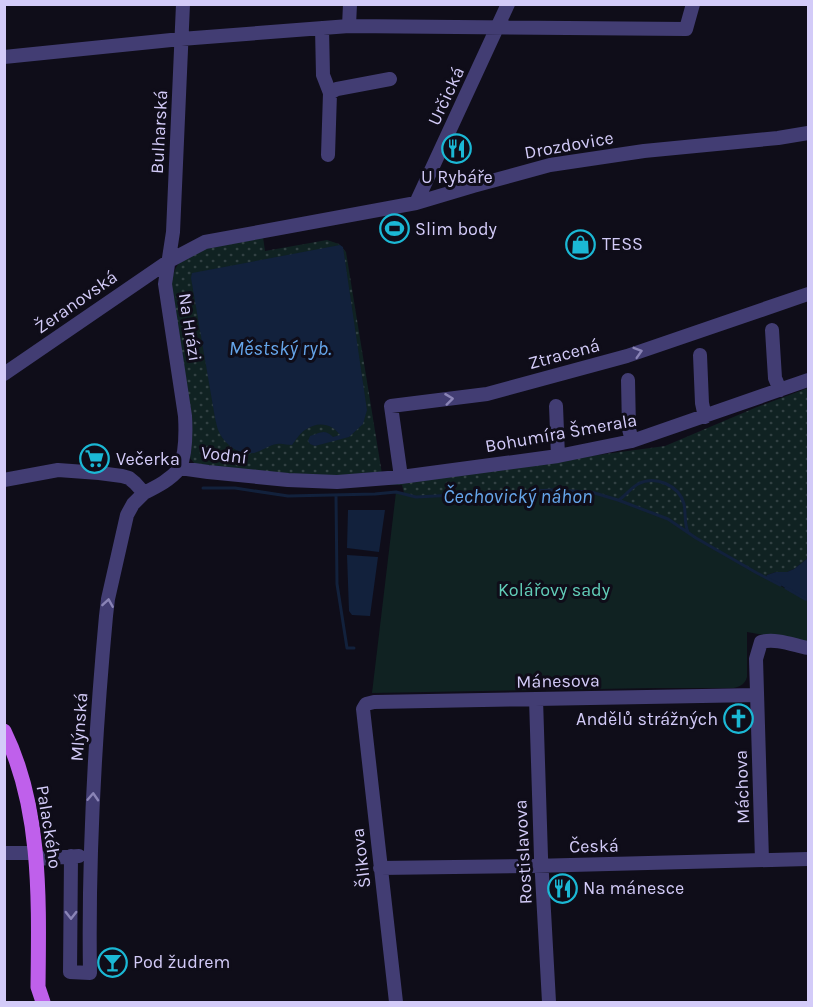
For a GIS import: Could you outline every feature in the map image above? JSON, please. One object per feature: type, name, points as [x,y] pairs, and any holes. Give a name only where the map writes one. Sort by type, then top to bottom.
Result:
[{"type":"main road","name":"Palackého","points":[[4,731],[22,777],[36,856],[38,987],[43,1002]]},
{"type":"street","name":"Bulharská","points":[[169,261],[173,232],[183,4]]},
{"type":"street","points":[[349,26],[350,4]]},
{"type":"street","name":"Určická","points":[[416,203],[508,4]]},
{"type":"street","points":[[4,57],[181,39],[349,26],[686,29],[693,4]]},
{"type":"street","points":[[322,28],[323,75],[330,93],[328,155]]},
{"type":"street","points":[[330,93],[337,89],[390,79]]},
{"type":"street","name":"Drozdovice","points":[[169,261],[205,242],[416,203],[550,165],[644,151],[808,133]]},
{"type":"street","name":"Žeranovská","points":[[4,374],[169,261]]},
{"type":"street","name":"Na Hrázi","points":[[169,261],[165,284],[186,429],[180,468]]},
{"type":"street","name":"Ztracená","points":[[401,477],[391,406],[487,394],[637,353],[808,294]]},
{"type":"street","points":[[772,330],[775,378],[780,390]]},
{"type":"street","points":[[700,355],[702,403],[705,417]]},
{"type":"street","points":[[628,380],[629,429],[632,441]]},
{"type":"street","name":"Bohumíra Šmerala","points":[[384,478],[558,456],[632,441],[808,380]]},
{"type":"street","points":[[556,406],[558,456]]},
{"type":"street","name":"Vodní","points":[[144,493],[165,482],[180,468],[288,480],[337,482],[384,478]]},
{"type":"street","points":[[4,480],[58,470],[99,473],[129,478],[144,493]]},
{"type":"street","name":"Mlýnská","points":[[71,856],[70,972],[90,979],[94,768],[102,652],[108,599],[127,515],[133,504],[144,493]]},
{"type":"street","name":"Máchova","points":[[762,860],[756,660],[761,642],[775,640],[808,648]]},
{"type":"street","name":"Mánesova","points":[[363,709],[366,704],[374,702],[757,695]]},
{"type":"street","name":"Rostislavova","points":[[536,699],[541,866],[549,1002]]},
{"type":"street","name":"Šlikova","points":[[363,709],[396,1002]]},
{"type":"street","points":[[4,853],[36,856],[91,855]]},
{"type":"street","name":"Česká","points":[[380,868],[808,859]]},
{"type":"green space","name":"Městský ryb.","points":[[263,237],[265,251],[327,240],[339,244],[346,252],[382,474],[301,476],[195,464],[190,458],[171,283],[173,274],[181,261],[198,251],[220,244]]},
{"type":"green space","points":[[808,388],[808,558],[794,569],[787,572],[776,572],[766,577],[696,538],[668,519],[591,492],[552,490],[413,497],[404,493],[402,485],[387,485],[387,483],[665,446]]},
{"type":"green space","name":"Kolářovy sady","points":[[552,490],[591,492],[668,519],[757,573],[808,599],[808,643],[747,632],[747,677],[742,684],[734,688],[372,693],[396,492],[416,497]]},
{"type":"water","name":"Městský ryb.","points":[[340,245],[343,247],[367,410],[363,424],[349,437],[315,446],[308,441],[310,436],[322,432],[333,437],[340,435],[333,428],[319,424],[303,431],[292,445],[274,445],[254,453],[238,451],[225,441],[217,425],[192,273]]},
{"type":"water","points":[[348,510],[385,510],[379,552],[347,548]]},
{"type":"water","points":[[347,555],[378,557],[370,616],[352,615],[349,611]]},
{"type":"water","points":[[808,558],[808,599],[766,577],[776,572],[787,572],[794,569]]},
{"type":"waterway","points":[[619,500],[635,486],[645,481],[659,481],[666,484],[681,497],[688,532]]},
{"type":"waterway","name":"Čechovický náhon","points":[[203,488],[235,488],[288,496],[396,492],[416,497],[552,490],[591,492],[668,519],[696,538],[780,585]]},
{"type":"waterway","points":[[336,496],[337,584],[347,648],[354,648]]},
{"type":"waterway","name":"Čechovický náhon","points":[[786,588],[808,599]]},
{"type":"place","name":"U Rybáře","points":[[457,148]]},
{"type":"place","name":"Slim body","points":[[394,229]]},
{"type":"place","name":"TESS","points":[[581,244]]},
{"type":"place","name":"Večerka","points":[[95,459]]},
{"type":"place","name":"Andělů strážných","points":[[739,719]]},
{"type":"place","name":"Na mánesce","points":[[562,888]]},
{"type":"place","name":"Pod žudrem","points":[[112,962]]}]
